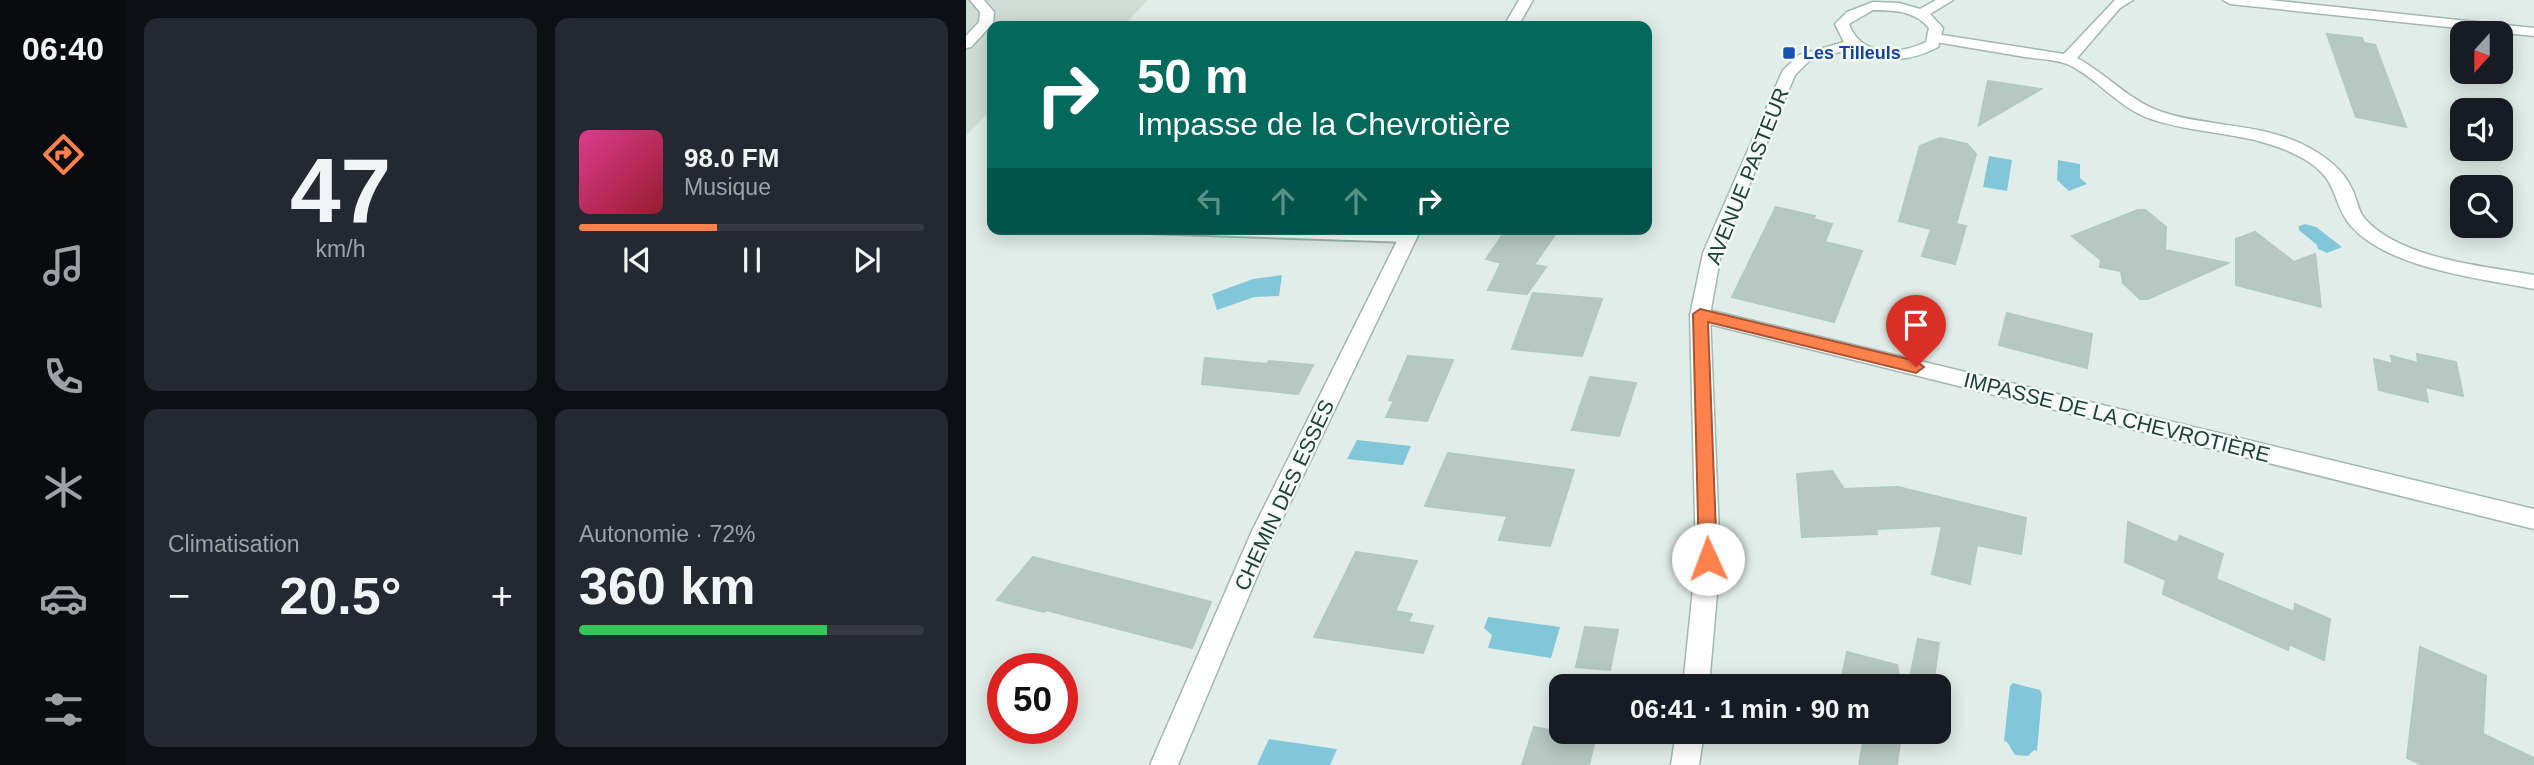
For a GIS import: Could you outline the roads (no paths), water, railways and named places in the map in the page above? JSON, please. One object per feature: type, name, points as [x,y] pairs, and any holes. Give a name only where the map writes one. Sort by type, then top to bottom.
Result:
[{"type":"street","points":[[966,44],[986,23],[987,12],[977,0]]},
{"type":"street","points":[[1514,21],[1526,0]]},
{"type":"street","points":[[1921,14],[1946,0]]},
{"type":"street","points":[[2068,59],[2115,5],[2126,0]]},
{"type":"street","points":[[2231,0],[2534,32]]},
{"type":"street","points":[[1870,3],[1921,14],[1936,28],[1933,44],[1923,50],[1898,55],[1868,52],[1852,44],[1844,36],[1842,24],[1847,16],[1870,3]]},
{"type":"street","points":[[1936,38],[2068,59],[2085,66],[2128,103],[2157,116],[2269,137],[2311,156],[2339,181],[2357,221],[2379,240],[2425,259],[2534,282]]},
{"type":"street","name":"AVENUE PASTEUR","points":[[1697,674],[1708,559],[1700,314],[1712,253],[1788,73],[1804,58],[1852,44]]},
{"type":"street","name":"CHEMIN DES ESSES","points":[[1164,765],[1261,541],[1410,235]]},
{"type":"street","name":"IMPASSE DE LA CHEVROTIÈRE","points":[[1700,314],[2534,519]]},
{"type":"street","points":[[1685,765],[1688,744]]},
{"type":"water","points":[[1989,156],[2012,160],[2007,191],[1983,187]]},
{"type":"water","points":[[2058,160],[2080,164],[2080,178],[2087,184],[2069,191],[2057,180]]},
{"type":"water","points":[[2305,224],[2316,227],[2342,247],[2327,253],[2318,249],[2317,245],[2299,230],[2299,226]]},
{"type":"water","points":[[1282,275],[1279,296],[1254,297],[1217,310],[1212,294],[1253,279]]},
{"type":"water","points":[[1357,440],[1411,446],[1403,465],[1347,459]]},
{"type":"water","points":[[1488,617],[1560,627],[1551,658],[1488,648],[1492,635],[1484,628]]},
{"type":"water","points":[[2013,683],[2040,690],[2042,695],[2037,751],[2034,750],[2028,756],[2015,755],[2004,741],[2010,686]]},
{"type":"water","points":[[1269,739],[1337,749],[1330,765],[1257,765]]},
{"type":"place","name":"Les Tilleuls","points":[[1789,53]]}]
